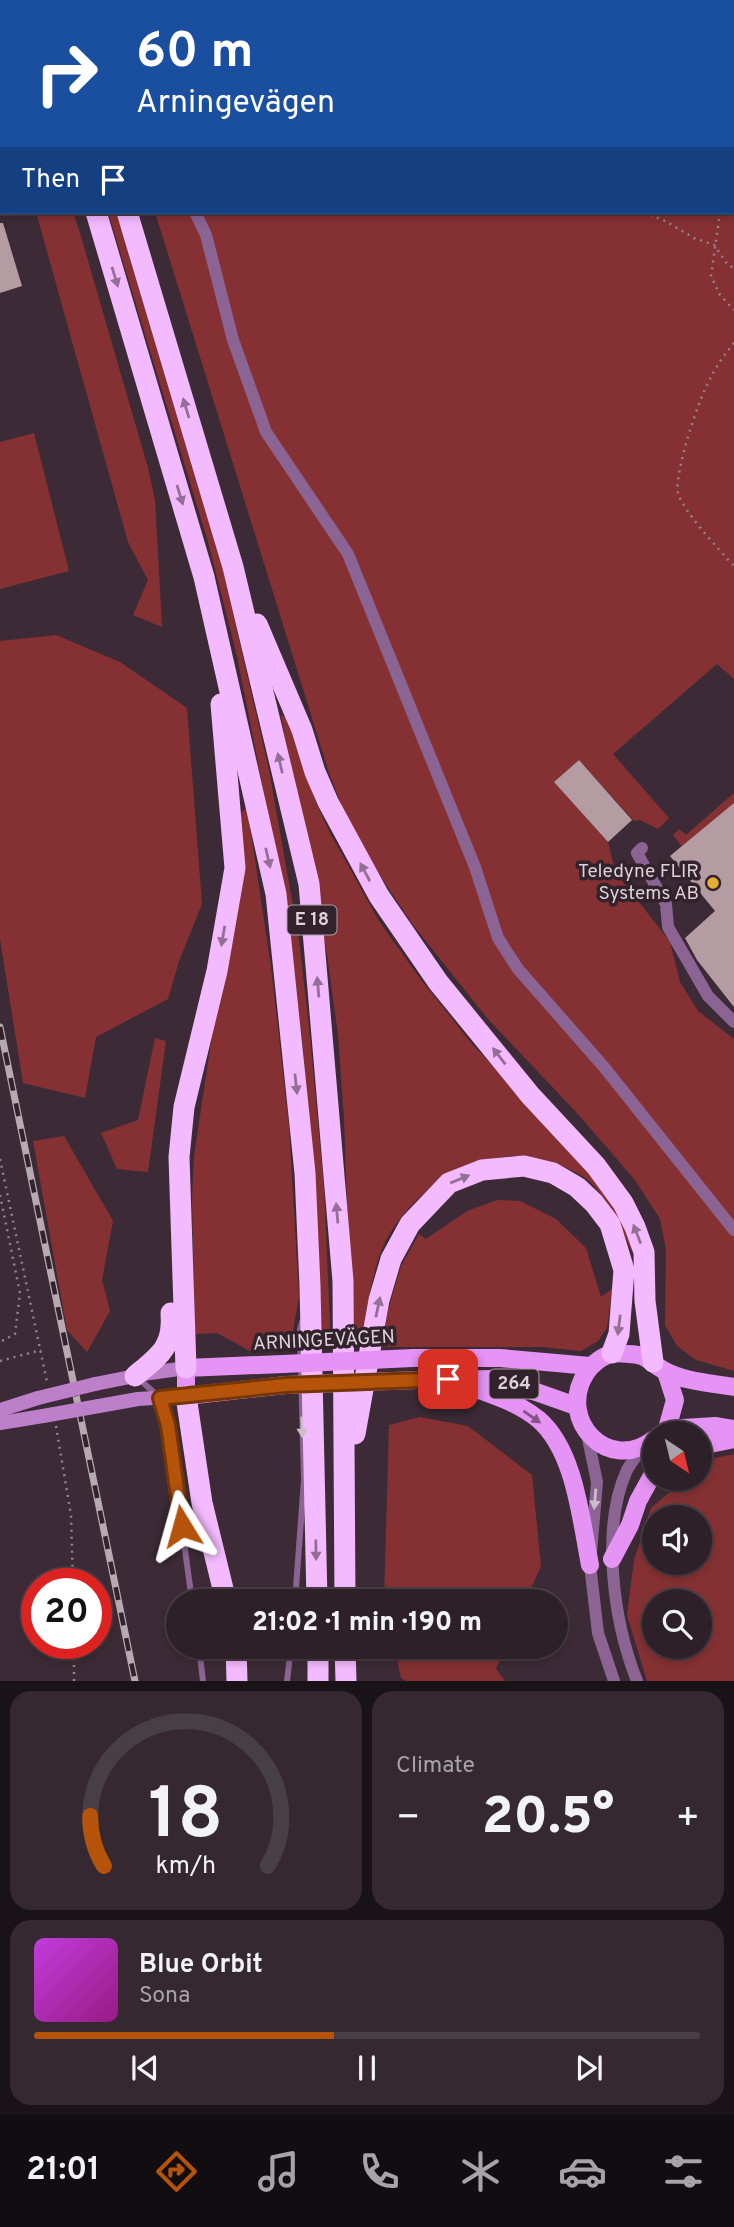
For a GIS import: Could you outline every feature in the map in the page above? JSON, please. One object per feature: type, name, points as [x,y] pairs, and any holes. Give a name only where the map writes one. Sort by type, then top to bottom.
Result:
[{"type":"highway","name":"E 18","points":[[97,214],[204,577],[276,894],[305,1173],[317,1589]]},
{"type":"highway","name":"E 18","points":[[128,214],[233,567],[309,884],[343,1281],[345,1589]]},
{"type":"highway","points":[[233,567],[302,730],[328,802],[379,896],[438,982],[530,1095],[597,1166],[623,1203],[644,1252],[645,1301],[659,1367]]},
{"type":"highway","points":[[186,1368],[179,1157],[184,1107],[217,971],[235,868],[224,725],[204,577]]},
{"type":"highway","points":[[135,1376],[158,1358],[170,1340],[172,1323],[167,1250],[168,1178],[179,1157]]},
{"type":"highway","points":[[344,1569],[356,1418],[382,1290],[391,1259],[410,1224],[449,1183],[482,1170],[524,1166],[553,1173],[577,1187],[594,1203],[610,1224],[624,1270],[619,1334],[612,1353]]},
{"type":"highway","points":[[186,1396],[202,1503],[223,1589]]},
{"type":"highway","points":[[236,1659],[237,1681]]},
{"type":"highway","points":[[318,1659],[318,1681]]},
{"type":"highway","points":[[345,1659],[346,1681]]},
{"type":"main road","points":[[642,1443],[622,1451],[600,1445],[587,1434],[576,1406],[578,1385],[590,1366],[612,1353],[642,1354],[659,1367],[734,1387]]},
{"type":"main road","name":"ARNINGEVÄGEN","points":[[186,1368],[413,1357],[500,1359],[590,1366]]},
{"type":"main road","points":[[659,1367],[675,1400],[664,1421]]},
{"type":"main road","points":[[0,1410],[43,1392],[186,1368],[186,1396],[99,1406],[49,1420],[0,1423]]},
{"type":"main road","points":[[448,1379],[503,1399],[538,1419],[560,1446],[574,1485],[590,1565]]},
{"type":"main road","name":"264","points":[[186,1396],[286,1385],[499,1379],[576,1406]]},
{"type":"main road","points":[[712,1427],[734,1429]]},
{"type":"main road","points":[[712,1444],[734,1439]]},
{"type":"main road","points":[[612,1559],[645,1491]]},
{"type":"street","points":[[196,214],[206,235],[248,387],[266,432],[348,554],[475,867],[498,938],[518,969],[604,1067],[734,1230]]},
{"type":"street","points":[[642,848],[637,853],[666,904],[668,927],[708,996],[734,1022]]},
{"type":"street","points":[[587,1434],[597,1482],[590,1565],[597,1633],[612,1679]]},
{"type":"street","points":[[637,1681],[621,1631],[612,1559],[617,1503],[628,1469],[642,1453]]},
{"type":"lane","points":[[296,1589],[304,1480],[300,1329],[310,1286]]},
{"type":"lane","points":[[135,1376],[160,1398],[168,1425],[190,1589]]},
{"type":"lane","points":[[200,1659],[203,1681]]},
{"type":"lane","points":[[288,1681],[290,1659]]},
{"type":"path","points":[[648,214],[694,238],[714,244],[728,265],[734,268]]},
{"type":"path","points":[[720,214],[711,276],[720,295],[734,310]]},
{"type":"path","points":[[734,343],[709,379],[680,471],[678,492],[687,508],[734,566]]},
{"type":"path","points":[[0,1159],[41,1350],[43,1392]]},
{"type":"path","points":[[0,1195],[20,1293],[15,1334],[0,1342]]},
{"type":"path","points":[[0,1362],[41,1350]]},
{"type":"path","points":[[49,1420],[71,1515],[73,1568]]},
{"type":"path","points":[[74,1659],[74,1681]]},
{"type":"shaded area","points":[[37,214],[74,214],[80,233],[155,500],[162,627],[133,615],[148,580],[128,542]]},
{"type":"shaded area","points":[[109,214],[117,214],[223,570],[269,770],[299,940],[310,1036],[324,1188],[331,1348],[322,1348],[315,1192],[291,942],[237,656],[208,542]]},
{"type":"shaded area","points":[[156,214],[734,214],[734,679],[717,664],[613,754],[669,818],[658,829],[640,820],[634,821],[579,760],[554,782],[608,842],[615,871],[670,942],[680,982],[698,1011],[734,1039],[734,1371],[696,1360],[677,1346],[665,1325],[666,1250],[660,1219],[635,1180],[577,1113],[487,1018],[413,925],[355,838],[330,776]]},
{"type":"shaded area","points":[[34,433],[69,571],[0,589],[0,442]]},
{"type":"shaded area","points":[[56,635],[120,662],[187,708],[202,904],[179,961],[168,999],[96,1037],[85,1098],[23,1083],[0,939],[0,641]]},
{"type":"shaded area","points":[[281,716],[286,716],[315,800],[330,833],[379,921],[472,1044],[570,1145],[625,1220],[633,1254],[605,1200],[589,1181],[578,1173],[558,1165],[519,1156],[477,1163],[442,1179],[427,1191],[400,1219],[389,1235],[374,1274],[359,1347],[352,1346],[344,1118],[338,1035],[327,954]]},
{"type":"shaded area","points":[[734,793],[734,804],[683,848],[673,835],[679,829],[686,835]]},
{"type":"shaded area","points":[[245,809],[248,813],[271,967],[289,1126],[299,1296],[290,1349],[250,1351],[217,1333],[195,1334],[192,1201],[194,1156],[240,849],[241,813]]},
{"type":"shaded area","points":[[155,1038],[166,1041],[148,1172],[117,1169],[101,1133],[138,1120]]},
{"type":"shaded area","points":[[64,1136],[113,1221],[102,1280],[110,1311],[87,1352],[67,1330],[33,1141]]},
{"type":"shaded area","points":[[497,1200],[520,1201],[556,1219],[586,1248],[601,1297],[612,1289],[607,1328],[598,1341],[581,1351],[543,1347],[382,1347],[388,1310],[401,1266],[419,1234],[426,1239],[467,1211]]},
{"type":"shaded area","points":[[420,1417],[468,1426],[532,1475],[541,1566],[530,1589],[384,1589],[389,1425]]},
{"type":"shaded area","points":[[734,1454],[734,1681],[647,1681],[627,1615],[634,1560],[642,1536],[642,1575],[712,1575],[712,1505],[655,1505],[671,1491],[712,1491],[712,1459]]},
{"type":"shaded area","points":[[397,1659],[500,1659],[496,1669],[505,1681],[406,1681],[401,1678]]},
{"type":"building","points":[[0,223],[3,223],[22,286],[0,293]]},
{"type":"building","points":[[579,760],[632,820],[608,842],[554,782]]},
{"type":"building","name":"Teledyne FLIR Systems AB","points":[[734,803],[734,1007],[697,960],[685,938],[715,911],[670,856]]},
{"type":"railway","points":[[0,1027],[135,1681]]},
{"type":"place","name":"Teledyne FLIR Systems AB","points":[[713,883]]},
{"type":"route","points":[[182,1526],[168,1425],[160,1398],[286,1385],[448,1379]]}]
